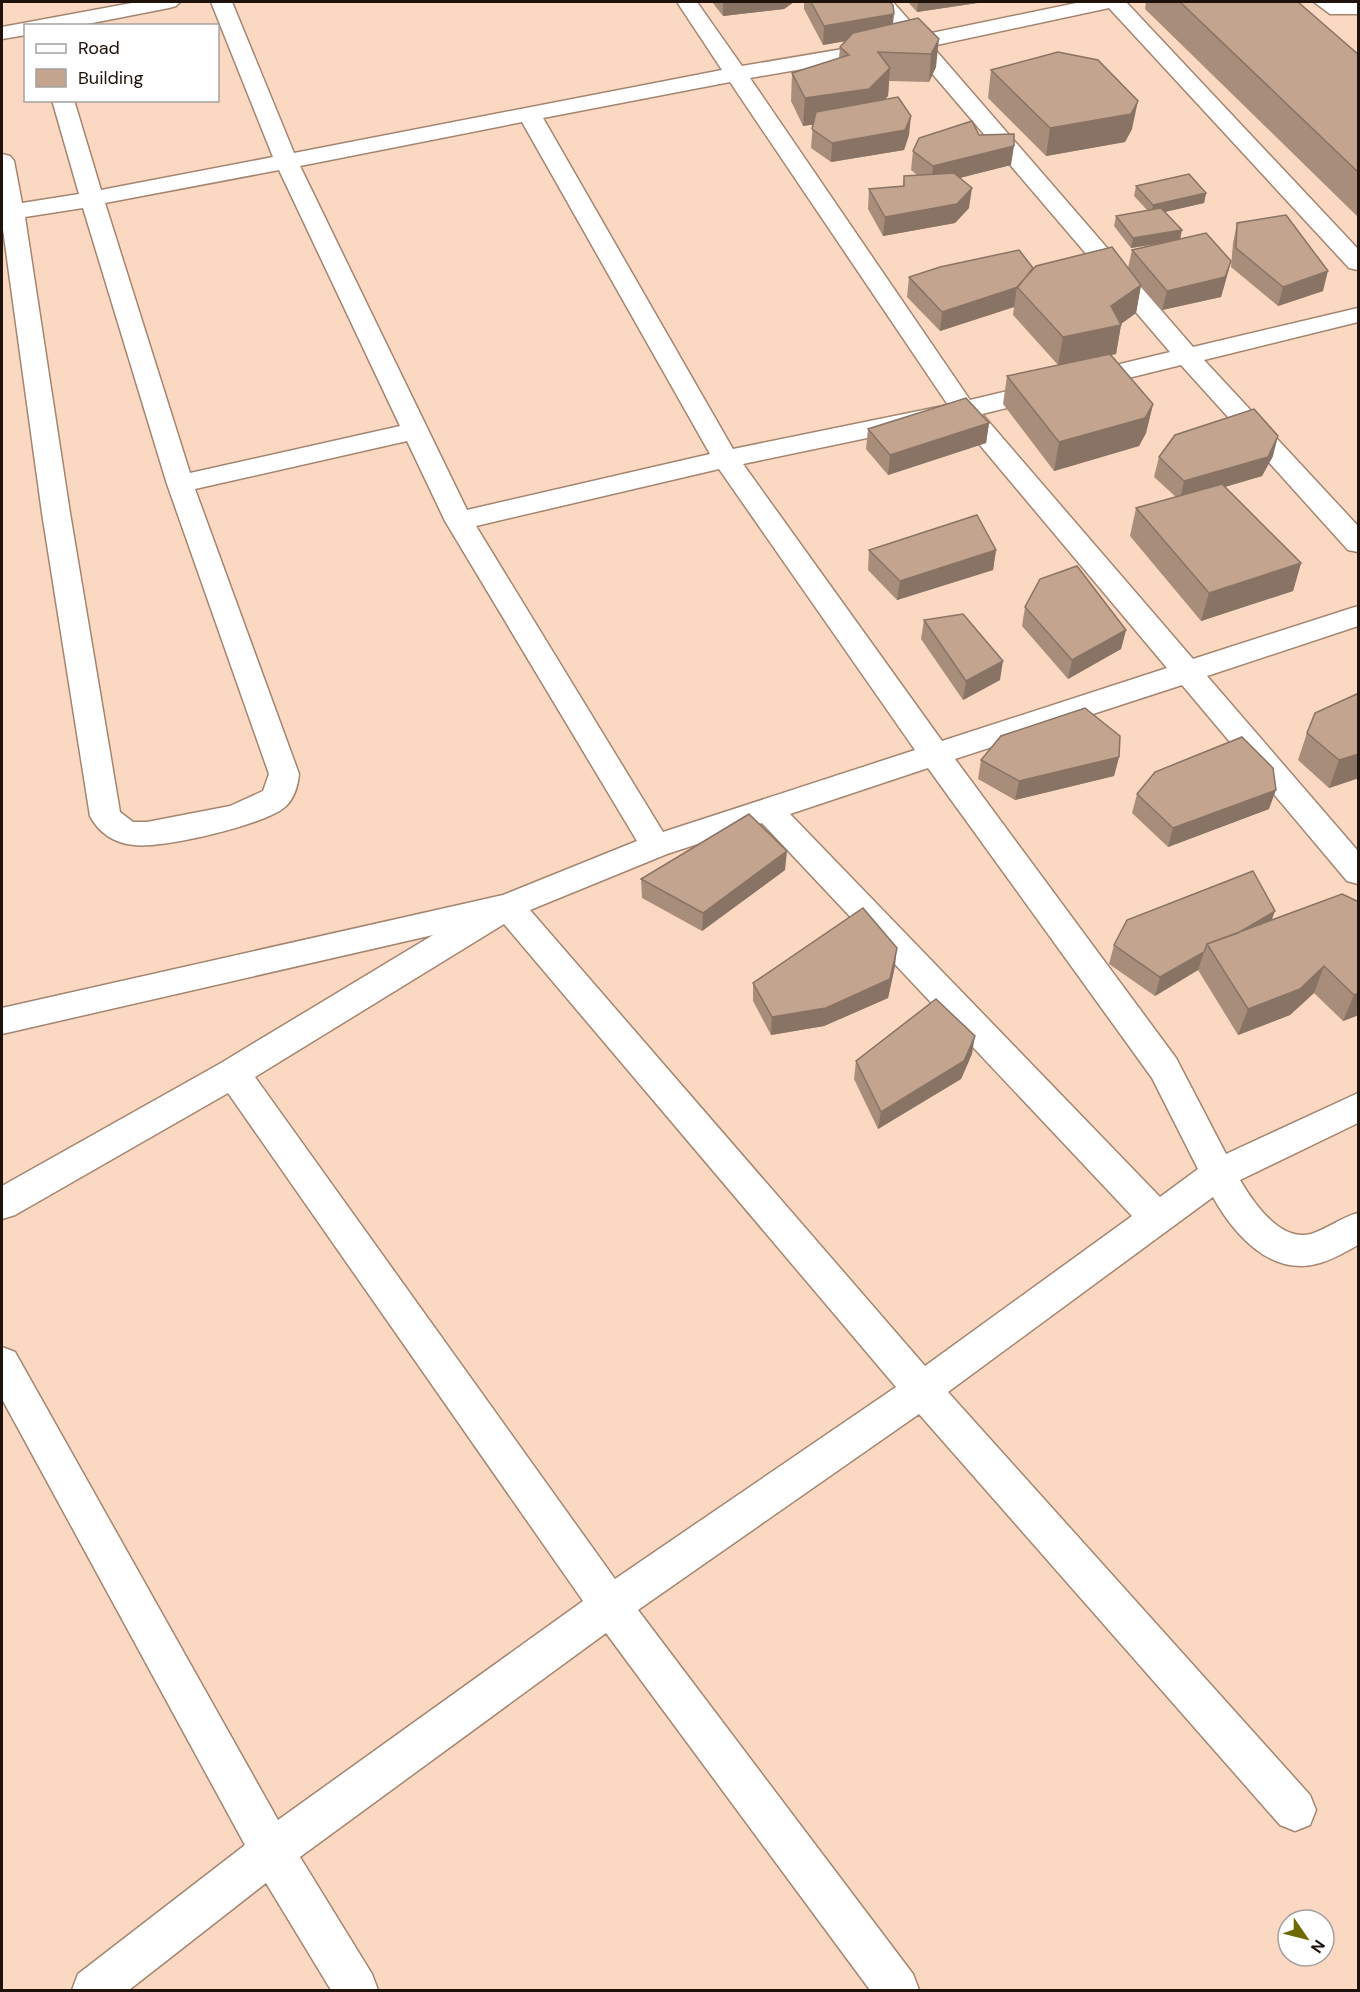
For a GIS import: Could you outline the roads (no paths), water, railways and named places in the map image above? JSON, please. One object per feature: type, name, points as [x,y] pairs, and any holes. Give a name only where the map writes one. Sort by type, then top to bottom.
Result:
[{"type":"street","points":[[47,24],[169,2]]},
{"type":"street","points":[[221,2],[287,163],[459,521],[656,846]]},
{"type":"street","points":[[687,2],[964,410],[1359,872]]},
{"type":"street","points":[[882,2],[1186,355],[1359,543]]},
{"type":"street","points":[[12,212],[287,163],[736,74],[916,43],[1109,2]]},
{"type":"street","points":[[1115,2],[1359,263]]},
{"type":"street","points":[[1340,6],[1359,26]]},
{"type":"street","points":[[2,33],[24,28]]},
{"type":"street","points":[[2,161],[12,212],[57,525],[105,816],[116,829],[134,834],[157,833],[251,811],[273,801],[282,788],[284,774],[180,484],[64,102]]},
{"type":"street","points":[[530,116],[726,459],[936,756],[1164,1068],[1240,1212],[1263,1235],[1293,1251],[1315,1249],[1359,1228]]},
{"type":"street","points":[[459,521],[726,459],[964,410],[1359,315]]},
{"type":"street","points":[[180,484],[414,431]]},
{"type":"street","points":[[2,1204],[233,1073],[508,906],[656,846],[1359,616]]},
{"type":"street","points":[[767,809],[1157,1218]]},
{"type":"street","points":[[2,1021],[508,906]]},
{"type":"street","points":[[508,906],[922,1390],[1295,1810]]},
{"type":"street","points":[[233,1073],[610,1606],[897,1990]]},
{"type":"street","points":[[94,1990],[272,1851],[610,1606],[922,1390],[1218,1174],[1359,1107]]},
{"type":"street","points":[[2,1364],[272,1851],[356,1990]]}]
